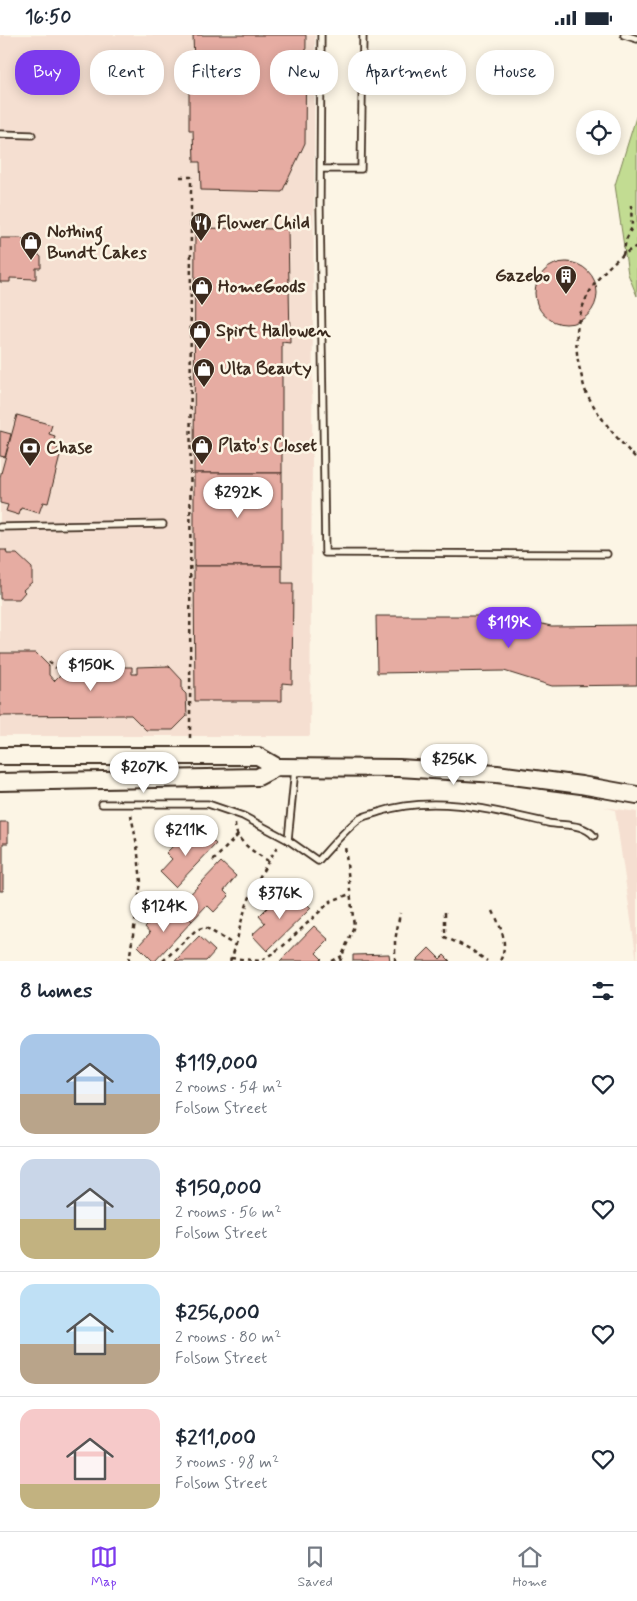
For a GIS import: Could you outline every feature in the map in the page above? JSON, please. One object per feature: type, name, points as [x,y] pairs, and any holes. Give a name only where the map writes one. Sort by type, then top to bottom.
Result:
[{"type":"main road","points":[[0,756],[258,755],[277,767]]},
{"type":"main road","points":[[0,782],[258,777],[277,767],[399,768],[497,774],[549,780],[637,795]]},
{"type":"lane","points":[[322,35],[321,169],[325,553],[607,554]]},
{"type":"lane","points":[[321,169],[361,169],[363,35]]},
{"type":"lane","points":[[624,35],[637,39]]},
{"type":"lane","points":[[0,134],[32,135]]},
{"type":"lane","points":[[0,527],[162,524]]},
{"type":"lane","points":[[286,839],[295,767]]},
{"type":"lane","points":[[102,803],[208,804],[235,813],[286,839],[318,861],[361,818],[397,806],[445,803],[500,811],[550,823],[582,827],[594,836]]},
{"type":"path","points":[[180,177],[191,177],[190,733]]},
{"type":"path","points":[[623,255],[626,239],[632,227],[631,205]]},
{"type":"path","points":[[637,246],[602,272],[586,297],[579,315],[576,346],[578,363],[587,395],[612,434],[637,459]]},
{"type":"path","points":[[49,661],[56,668]]},
{"type":"path","points":[[129,803],[137,845],[141,882],[129,961]]},
{"type":"path","points":[[235,813],[235,829],[238,835],[250,849],[268,861]]},
{"type":"path","points":[[340,961],[354,926],[344,834]]},
{"type":"path","points":[[213,861],[238,835]]},
{"type":"path","points":[[286,839],[268,861],[255,884],[243,916],[231,960],[261,961],[283,945],[331,901],[350,894]]},
{"type":"path","points":[[493,911],[503,932],[503,948],[500,961]]},
{"type":"path","points":[[445,912],[445,937],[470,949],[487,961]]},
{"type":"path","points":[[395,961],[395,941],[400,913]]},
{"type":"path","points":[[163,961],[196,930],[204,927],[236,946]]},
{"type":"path","points":[[332,961],[343,956]]},
{"type":"shaded area","points":[[0,35],[315,35],[315,50],[270,50],[270,95],[315,95],[310,736],[0,736]]},
{"type":"shaded area","points":[[604,807],[637,812],[637,961],[615,810]]},
{"type":"green space","points":[[637,114],[637,296],[628,274],[615,185]]},
{"type":"building","points":[[193,35],[306,35],[306,50],[270,50],[270,95],[305,95],[305,143],[282,192],[201,190],[200,162],[194,162],[193,130],[189,130],[189,95],[260,95],[260,50],[194,50]]},
{"type":"building","points":[[195,228],[288,229],[290,343],[282,342],[282,473],[194,473]]},
{"type":"building","points":[[0,238],[21,238],[41,257],[41,268],[36,268],[36,279],[10,278],[10,282],[0,282]]},
{"type":"building","name":"Gazebo","points":[[566,262],[583,267],[588,271],[592,276],[597,293],[592,310],[588,315],[583,319],[566,324],[549,319],[544,315],[540,310],[535,293],[540,276],[544,271],[549,267]]},
{"type":"building","name":"Chase","points":[[17,415],[52,425],[49,434],[55,436],[53,444],[58,445],[56,455],[60,456],[48,503],[43,502],[39,513],[21,508],[19,515],[6,511],[8,505],[0,503],[0,477]]},
{"type":"building","points":[[0,431],[11,434],[5,457],[0,456]]},
{"type":"building","points":[[194,473],[282,473],[282,566],[194,566]]},
{"type":"building","points":[[0,550],[6,550],[7,554],[17,554],[32,568],[32,582],[23,590],[25,592],[19,599],[0,599]]},
{"type":"building","points":[[194,566],[282,566],[282,583],[293,583],[292,684],[282,683],[282,701],[195,701]]},
{"type":"building","points":[[376,616],[509,616],[551,626],[637,625],[637,685],[552,686],[504,671],[377,673]]},
{"type":"building","points":[[0,653],[36,653],[49,666],[49,675],[54,681],[61,674],[61,667],[97,667],[97,674],[102,674],[102,667],[132,667],[132,674],[137,674],[137,667],[169,666],[182,680],[182,690],[186,694],[187,716],[173,730],[146,730],[131,715],[0,716]]},
{"type":"building","points":[[0,822],[8,822],[8,843],[3,843],[3,891],[0,891]]},
{"type":"building","points":[[201,829],[216,844],[175,887],[160,872],[172,859],[166,853],[182,837],[189,844]]},
{"type":"building","points":[[221,862],[236,876],[224,891],[229,896],[214,912],[207,905],[192,921],[178,907]]},
{"type":"building","points":[[295,892],[311,908],[267,951],[252,935],[265,923],[259,916],[276,899],[282,905]]},
{"type":"building","points":[[178,907],[192,921],[153,961],[138,946],[150,933],[145,927],[161,911],[168,918]]},
{"type":"building","points":[[314,926],[329,940],[316,953],[322,959],[320,961],[280,961]]},
{"type":"building","points":[[199,936],[215,951],[206,961],[175,961]]},
{"type":"building","points":[[429,948],[440,959],[444,955],[450,961],[416,961]]},
{"type":"building","points":[[389,954],[390,961],[353,961],[353,955]]},
{"type":"place","name":"Flower Child","points":[[201,242]]},
{"type":"place","name":"Nothing Bundt Cakes","points":[[31,261]]},
{"type":"place","name":"Gazebo","points":[[566,295]]},
{"type":"place","name":"HomeGoods","points":[[202,306]]},
{"type":"place","name":"Spirt Hallowen","points":[[200,350]]},
{"type":"place","name":"Ulta Beauty","points":[[204,388]]},
{"type":"place","name":"Plato's Closet","points":[[202,465]]},
{"type":"place","name":"Chase","points":[[30,467]]}]
